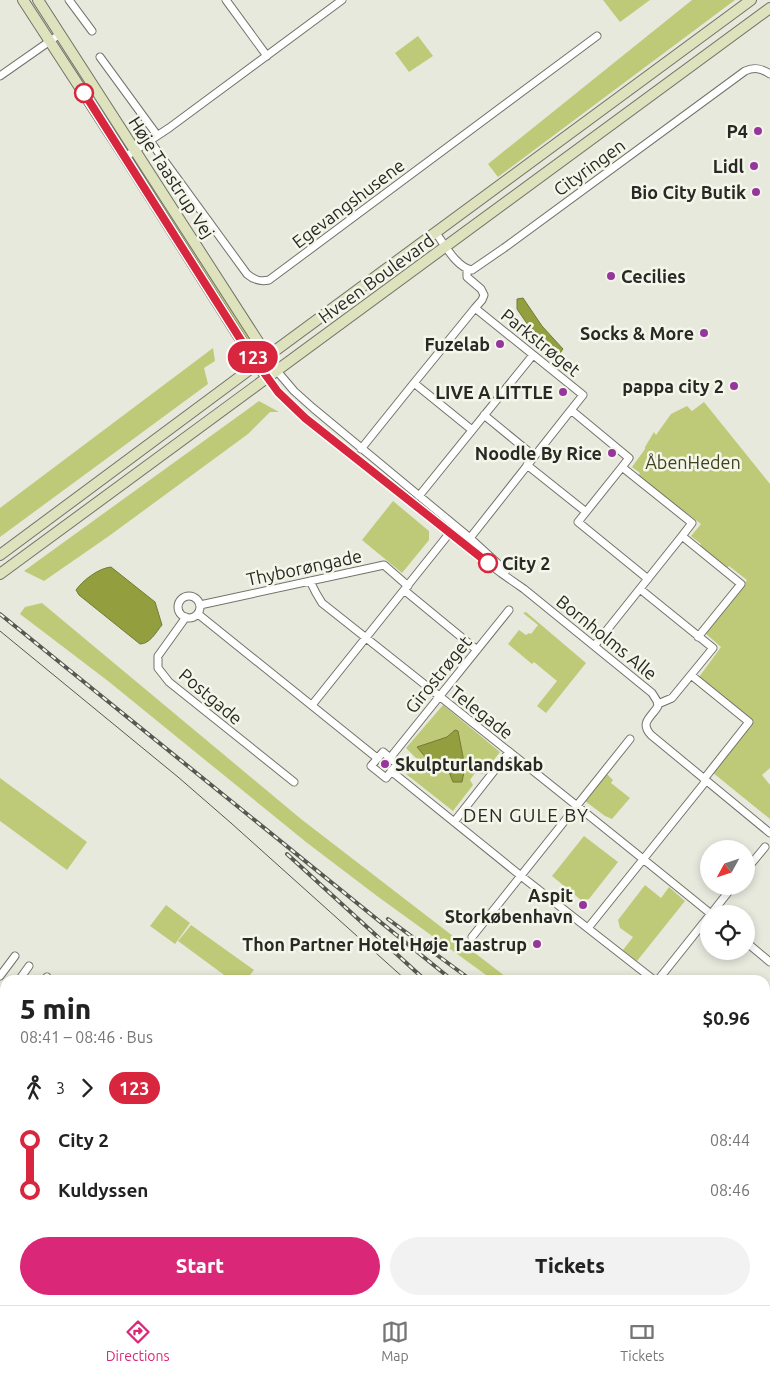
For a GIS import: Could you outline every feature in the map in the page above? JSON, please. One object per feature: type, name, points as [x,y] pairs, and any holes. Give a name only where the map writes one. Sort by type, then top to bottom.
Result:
[{"type":"street","name":"Høje Taastrup Vej","points":[[23,0],[126,157],[257,364],[268,378]]},
{"type":"street","name":"Høje Taastrup Vej","points":[[38,0],[277,371]]},
{"type":"street","points":[[69,0],[92,31]]},
{"type":"street","points":[[226,0],[267,56]]},
{"type":"street","points":[[126,157],[342,0]]},
{"type":"street","name":"Hveen Boulevard","points":[[1,555],[751,0]]},
{"type":"street","name":"Hveen Boulevard","points":[[0,574],[770,8]]},
{"type":"street","points":[[0,76],[60,34]]},
{"type":"street","name":"Egevangshusene","points":[[150,141],[247,274],[253,279],[269,280],[597,36]]},
{"type":"street","points":[[100,58],[157,135]]},
{"type":"street","name":"Cityringen","points":[[467,269],[472,270],[484,262],[745,71],[754,68],[762,69],[770,74]]},
{"type":"street","points":[[436,233],[460,265],[467,269]]},
{"type":"street","name":"Parkstrøget","points":[[467,269],[467,277],[481,289],[484,295],[475,308],[583,395],[571,410]]},
{"type":"street","points":[[361,449],[475,308]]},
{"type":"street","points":[[419,496],[533,355]]},
{"type":"street","name":"Bornholms Alle","points":[[277,371],[294,391],[361,449],[470,538],[524,589]]},
{"type":"street","name":"Bornholms Alle","points":[[268,378],[285,399],[305,418],[501,573],[524,589],[652,693],[658,704],[657,709],[646,723],[648,732],[654,739],[770,833]]},
{"type":"street","points":[[414,383],[472,430]]},
{"type":"street","points":[[470,538],[571,410],[630,458],[578,522],[648,578]]},
{"type":"street","points":[[484,415],[534,456]]},
{"type":"street","points":[[527,465],[586,512]]},
{"type":"street","points":[[594,645],[692,524],[622,467]]},
{"type":"street","points":[[312,705],[455,526]]},
{"type":"street","points":[[682,536],[741,584],[698,637]]},
{"type":"street","name":"Thyborøngade","points":[[200,605],[384,565],[406,588]]},
{"type":"street","name":"Telegade","points":[[310,581],[322,603],[577,805],[700,906]]},
{"type":"street","points":[[406,588],[477,650]]},
{"type":"street","points":[[640,589],[713,648],[672,698],[658,704]]},
{"type":"street","points":[[188,596],[193,596],[200,605],[198,614],[192,618],[186,617],[180,613],[179,603],[188,596]]},
{"type":"street","name":"Girostrøget","points":[[390,758],[509,610]]},
{"type":"street","points":[[198,614],[377,758]]},
{"type":"street","name":"Postgade","points":[[186,617],[158,656],[158,668],[169,682],[294,782]]},
{"type":"street","points":[[588,928],[644,859],[749,722],[691,675]]},
{"type":"street","points":[[472,937],[630,739]]},
{"type":"street","points":[[382,752],[390,758],[397,764],[386,778],[371,766],[382,752]]},
{"type":"street","points":[[454,822],[509,752]]},
{"type":"street","points":[[391,771],[649,975]]},
{"type":"street","points":[[755,859],[765,846]]},
{"type":"street","points":[[717,905],[726,895]]},
{"type":"street","points":[[660,975],[700,926]]},
{"type":"street","points":[[755,950],[770,962]]},
{"type":"street","points":[[1,975],[14,956]]},
{"type":"street","points":[[23,975],[29,966]]},
{"type":"green space","points":[[603,0],[650,0],[620,22]]},
{"type":"green space","points":[[692,0],[735,0],[498,177],[488,164]]},
{"type":"green space","points":[[418,36],[433,56],[409,72],[395,53]]},
{"type":"green space","points":[[139,164],[252,340],[249,343],[136,167]]},
{"type":"green space","points":[[213,348],[215,361],[204,368],[208,384],[0,537],[0,508]]},
{"type":"green space","points":[[259,401],[279,412],[270,412],[248,434],[44,581],[24,571]]},
{"type":"green space","name":"ÅbenHeden","points":[[704,402],[770,484],[770,768],[762,775],[770,785],[770,819],[707,768],[748,718],[699,677],[721,647],[705,633],[747,580],[729,566],[726,569],[699,547],[701,544],[691,536],[701,524],[684,511],[682,512],[638,476],[640,473],[632,467],[654,432],[656,435],[671,414],[687,406],[692,411]]},
{"type":"green space","points":[[393,501],[429,531],[429,540],[402,573],[362,540]]},
{"type":"green space","points":[[42,603],[301,819],[504,975],[486,975],[306,842],[108,681],[20,614],[25,607]]},
{"type":"green space","points":[[526,612],[586,663],[546,713],[537,706],[557,681],[508,644],[519,630],[526,635],[531,634],[538,625],[523,613]]},
{"type":"green space","points":[[443,705],[500,752],[483,774],[475,773],[470,780],[473,785],[453,811],[406,774],[418,760],[406,748]]},
{"type":"green space","points":[[607,774],[613,780],[611,783],[630,798],[612,819],[585,801]]},
{"type":"green space","points":[[0,778],[87,842],[67,870],[0,821]]},
{"type":"green space","points":[[584,836],[618,862],[589,899],[581,900],[552,876]]},
{"type":"green space","points":[[645,885],[661,898],[669,887],[685,901],[637,961],[623,950],[633,937],[620,928],[618,920]]},
{"type":"green space","points":[[166,905],[190,923],[175,944],[150,926]]},
{"type":"green space","points":[[191,925],[254,970],[250,975],[224,975],[178,941]]},
{"type":"shaded area","points":[[523,298],[542,326],[563,349],[560,353],[528,325],[517,309],[517,299]]},
{"type":"shaded area","points":[[111,567],[155,602],[162,625],[147,642],[140,644],[79,595],[76,590],[92,575]]},
{"type":"shaded area","points":[[455,730],[458,731],[465,767],[462,782],[453,782],[447,767],[439,767],[427,772],[422,769],[427,759],[417,747],[447,737]]},
{"type":"tram line","points":[[0,631],[178,777],[400,975]]},
{"type":"railway","points":[[0,614],[446,975]]},
{"type":"railway","points":[[287,854],[420,975]]},
{"type":"railway","points":[[388,919],[464,975]]},
{"type":"bus line","name":"123","points":[[84,93],[246,348],[278,392],[305,418],[488,563]]},
{"type":"place","name":"P4","points":[[758,131]]},
{"type":"place","name":"Lidl","points":[[754,166]]},
{"type":"place","name":"Bio City Butik","points":[[756,192]]},
{"type":"place","name":"Cecilies","points":[[611,276]]},
{"type":"place","name":"Socks & More","points":[[704,333]]},
{"type":"place","name":"Fuzelab","points":[[500,344]]},
{"type":"place","name":"pappa city 2","points":[[734,386]]},
{"type":"place","name":"LIVE A LITTLE","points":[[563,392]]},
{"type":"place","name":"Noodle By Rice","points":[[612,453]]},
{"type":"place","name":"City 2","points":[[488,563]]},
{"type":"place","name":"Skulpturlandskab","points":[[385,764]]},
{"type":"place","name":"Aspit Storkøbenhavn","points":[[583,905]]},
{"type":"place","name":"Thon Partner Hotel Høje Taastrup","points":[[537,944]]},
{"type":"district","name":"DEN GULE BY","points":[[526,815]]}]
